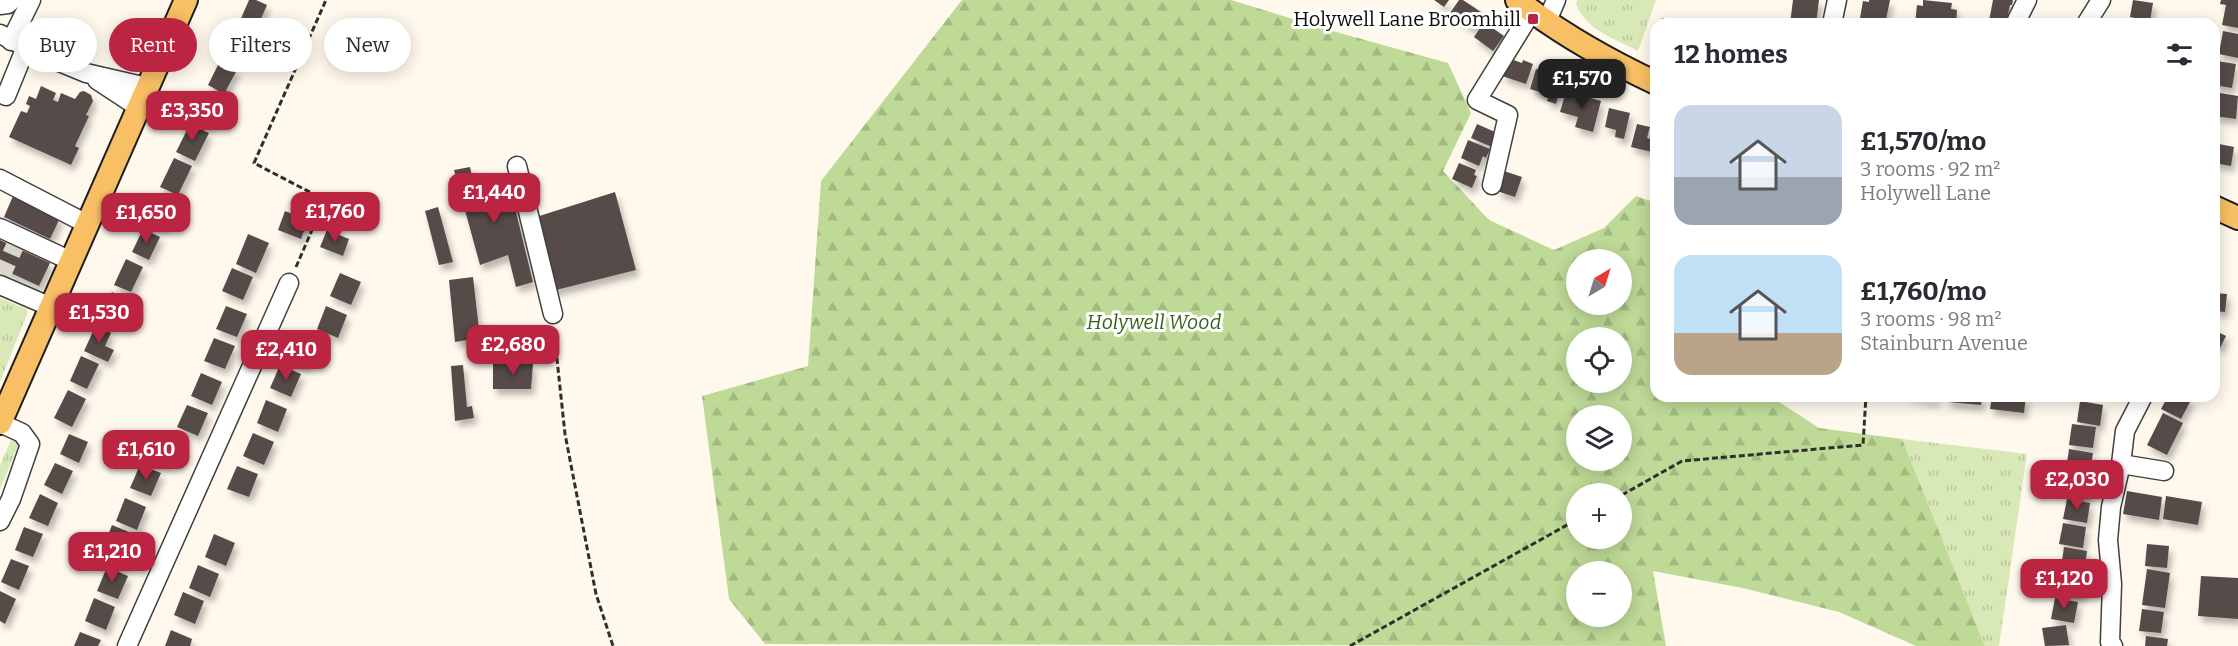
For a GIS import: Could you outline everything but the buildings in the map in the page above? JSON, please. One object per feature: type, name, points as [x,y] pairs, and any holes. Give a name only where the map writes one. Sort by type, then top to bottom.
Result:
[{"type":"main road","points":[[0,423],[186,0]]},
{"type":"main road","points":[[1532,11],[1564,34],[1609,61],[1650,81]]},
{"type":"main road","points":[[2220,210],[2238,218]]},
{"type":"street","points":[[0,5],[8,4],[12,0]]},
{"type":"street","points":[[6,96],[13,41],[31,0]]},
{"type":"street","points":[[1492,185],[1508,115],[1477,100],[1532,11],[1556,0]]},
{"type":"street","points":[[1833,18],[1836,0]]},
{"type":"street","points":[[2018,18],[2027,0]]},
{"type":"street","points":[[2090,18],[2101,0]]},
{"type":"street","points":[[13,41],[142,97]]},
{"type":"street","points":[[517,166],[552,314]]},
{"type":"street","points":[[0,179],[87,224]]},
{"type":"street","points":[[0,228],[71,261]]},
{"type":"street","points":[[127,646],[289,283]]},
{"type":"street","points":[[0,285],[51,307]]},
{"type":"street","points":[[2112,644],[2112,584],[2108,540],[2111,507],[2121,464],[2125,431],[2140,402]]},
{"type":"street","points":[[0,423],[22,433],[30,444],[11,499],[0,521]]},
{"type":"street","points":[[2121,464],[2164,471]]},
{"type":"path","points":[[289,283],[325,200],[254,163],[326,0]]},
{"type":"path","points":[[552,314],[565,434],[596,594],[614,646]]},
{"type":"path","points":[[1632,489],[1682,461],[1863,445],[1866,402]]},
{"type":"path","points":[[1350,646],[1566,526]]},
{"type":"green space","name":"Holywell Wood","points":[[962,0],[1231,0],[1448,63],[1471,113],[1443,171],[1489,220],[1554,250],[1604,228],[1636,196],[1650,201],[1650,402],[1779,402],[1819,428],[1902,439],[1985,646],[1916,646],[1839,612],[1743,588],[1653,571],[1666,646],[765,644],[729,599],[702,396],[808,366],[821,181]]},
{"type":"green space","points":[[1577,0],[1656,0],[1638,51],[1594,27],[1581,13],[1576,4]]},
{"type":"green space","points":[[0,298],[27,309],[28,312],[0,382]]},
{"type":"green space","points":[[1902,439],[2027,454],[1999,646],[1985,646]]},
{"type":"green space","points":[[11,440],[16,441],[18,446],[0,489],[0,465]]},
{"type":"tunnel","points":[[0,279],[19,237]]},
{"type":"place","name":"Holywell Lane Broomhill","points":[[1533,19]]}]
